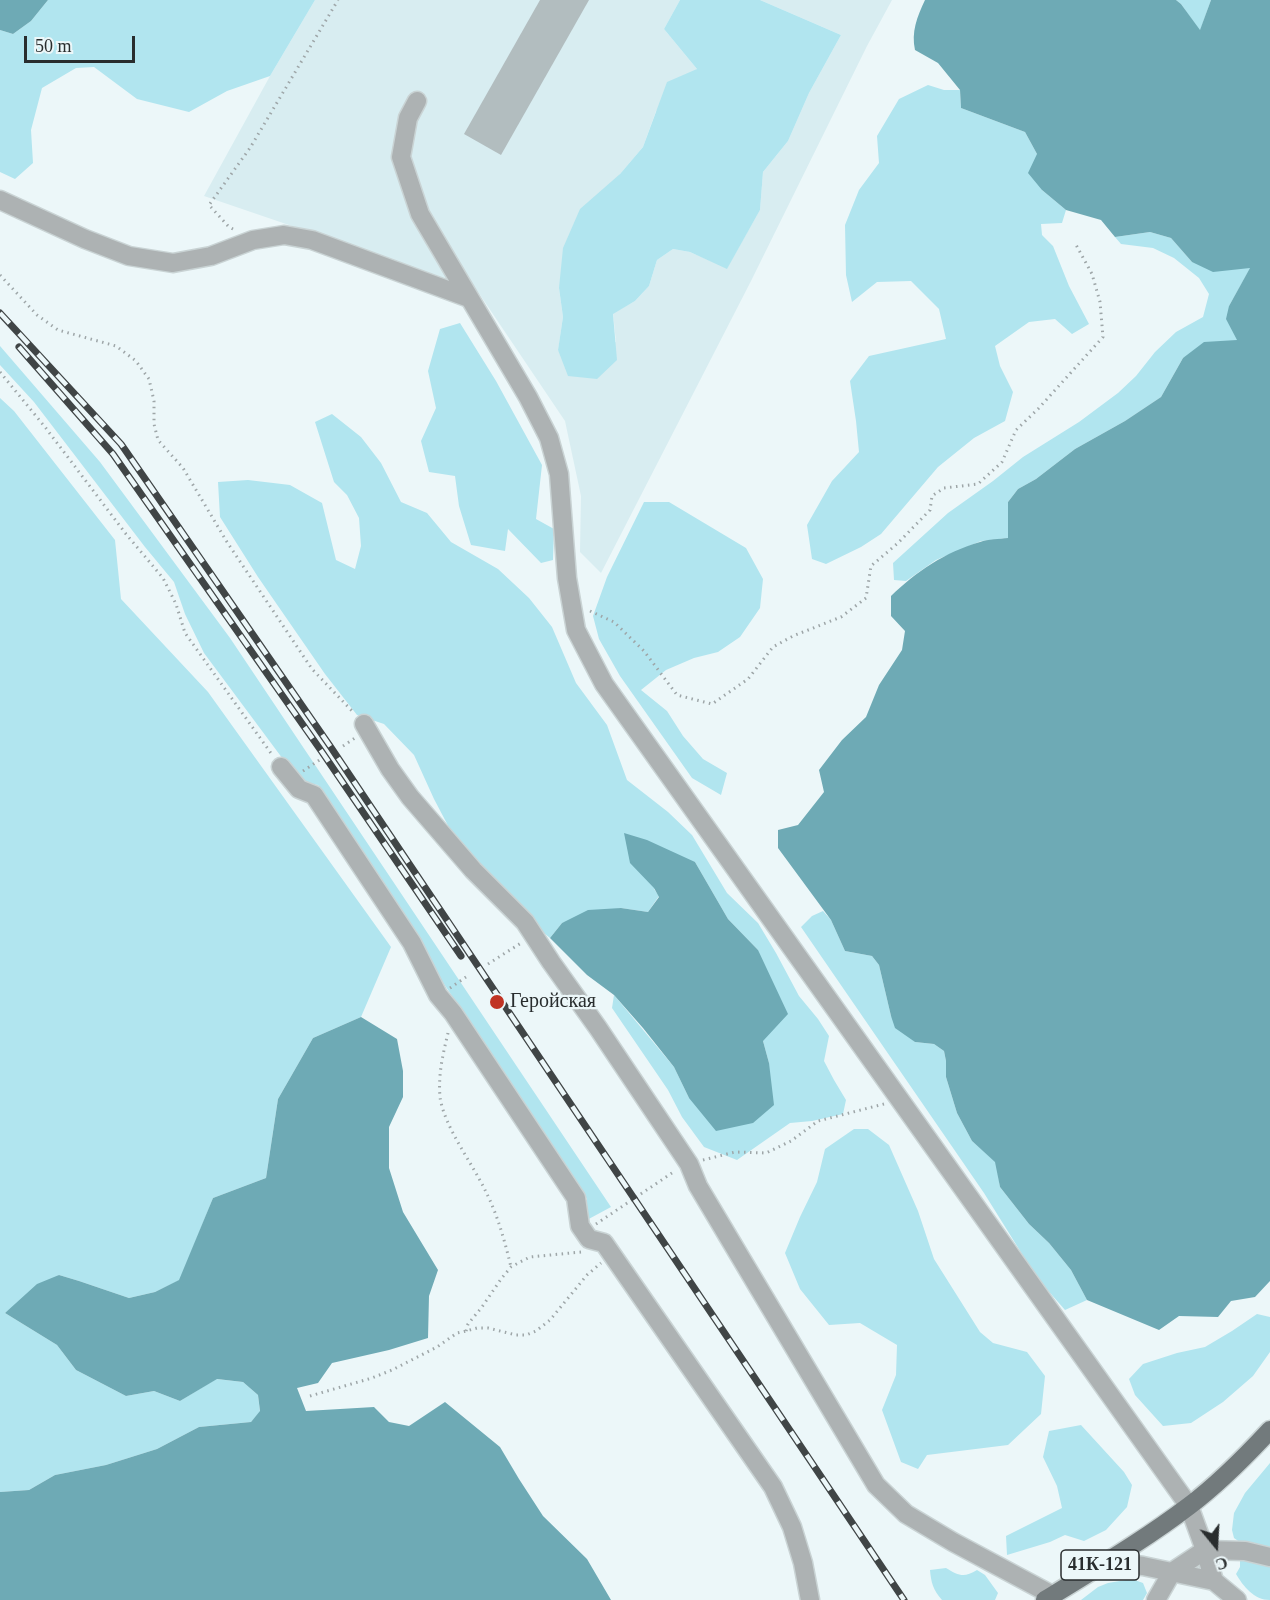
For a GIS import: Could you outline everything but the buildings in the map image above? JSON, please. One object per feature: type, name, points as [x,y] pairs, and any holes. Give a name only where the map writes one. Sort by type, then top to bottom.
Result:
[{"type":"main road","name":"41К-121","points":[[1048,1598],[1189,1506],[1236,1465],[1270,1430]]},
{"type":"street","points":[[417,101],[408,118],[401,157],[420,214],[528,397],[549,438],[560,474],[567,578],[576,630],[604,684],[1189,1506],[1214,1581]]},
{"type":"street","points":[[0,200],[85,239],[129,256],[173,263],[211,256],[253,240],[284,235],[312,240],[469,298]]},
{"type":"street","points":[[364,724],[390,769],[410,797],[473,870],[525,922],[551,963],[605,1037],[683,1166],[698,1186],[876,1485],[906,1514],[1048,1598]]},
{"type":"street","points":[[281,767],[299,789],[314,795],[412,943],[438,995],[453,1013],[576,1198],[580,1226],[589,1239],[608,1248],[773,1487],[792,1527],[803,1563],[810,1600]]},
{"type":"street","points":[[1156,1600],[1172,1572],[1205,1550],[1245,1551],[1270,1557]]},
{"type":"street","points":[[1107,1561],[1214,1581],[1237,1600]]},
{"type":"path","points":[[253,240],[229,227],[209,205],[249,148],[338,0]]},
{"type":"path","points":[[572,603],[614,622],[644,651],[677,695],[712,704],[748,679],[773,647],[793,636],[841,617],[866,598],[872,566],[930,510],[932,496],[944,488],[978,484],[1002,462],[1016,430],[1103,337],[1100,302],[1092,274],[1075,243]]},
{"type":"path","points":[[0,275],[37,315],[58,330],[116,346],[136,361],[149,379],[154,401],[153,424],[158,440],[183,468],[226,542],[312,669],[364,724]]},
{"type":"path","points":[[0,372],[163,578],[176,604],[185,633],[281,767]]},
{"type":"path","points":[[300,773],[321,759]]},
{"type":"path","points":[[488,964],[520,942],[525,949]]},
{"type":"path","points":[[453,1013],[440,1066],[440,1099],[450,1128],[487,1194],[506,1244],[511,1267]]},
{"type":"path","points":[[608,1248],[592,1226],[683,1166],[735,1152],[766,1152],[791,1141],[818,1121],[900,1100]]},
{"type":"path","points":[[466,1331],[468,1324],[511,1267],[530,1257],[608,1248]]},
{"type":"path","points":[[310,1396],[392,1370],[457,1333],[477,1328],[488,1328],[516,1335],[526,1335],[536,1331],[550,1320],[608,1248]]},
{"type":"shaded area","points":[[0,0],[48,0],[31,21],[13,34],[0,30]]},
{"type":"shaded area","points":[[48,0],[315,0],[270,76],[227,91],[189,112],[137,99],[94,67],[76,68],[42,88],[31,130],[33,163],[15,179],[0,172],[0,30],[13,34],[31,21]]},
{"type":"shaded area","points":[[315,0],[680,0],[664,29],[697,69],[656,111],[643,147],[620,174],[559,288],[563,317],[558,351],[616,342],[613,313],[635,301],[649,286],[657,260],[673,249],[690,252],[727,268],[760,210],[763,172],[788,141],[809,93],[841,35],[760,0],[892,0],[601,573],[580,552],[581,496],[565,421],[474,286],[450,280],[204,196]]},
{"type":"shaded area","points":[[680,0],[760,0],[841,35],[809,93],[788,141],[763,172],[760,210],[727,269],[690,252],[673,249],[657,260],[649,286],[635,301],[613,314],[617,360],[597,379],[568,376],[558,350],[563,317],[559,288],[563,248],[580,209],[620,174],[643,147],[667,82],[697,69],[664,29]]},
{"type":"shaded area","points":[[925,0],[1176,0],[1200,30],[1211,0],[1270,0],[1270,1281],[1255,1297],[1231,1301],[1218,1317],[1179,1316],[1159,1330],[1087,1300],[1071,1270],[1049,1243],[1029,1224],[1000,1187],[995,1162],[972,1141],[957,1113],[946,1077],[944,1051],[934,1044],[915,1042],[895,1028],[879,965],[872,956],[845,951],[831,920],[778,848],[778,830],[798,825],[824,792],[819,770],[842,740],[866,717],[879,685],[902,650],[905,631],[891,616],[891,596],[921,571],[955,551],[983,541],[1008,538],[1008,502],[1018,489],[1036,479],[1075,449],[1125,421],[1161,397],[1183,358],[1204,342],[1237,340],[1226,319],[1229,306],[1250,268],[1213,272],[1192,262],[1171,238],[1150,232],[1115,237],[1101,220],[1066,210],[1042,190],[1028,173],[1037,154],[1025,132],[961,108],[960,90],[938,63],[915,50],[916,25]]},
{"type":"shaded area","points":[[1176,0],[1211,0],[1200,31],[1181,4]]},
{"type":"shaded area","points":[[928,85],[944,90],[960,90],[961,108],[1025,132],[1037,154],[1042,190],[1066,210],[1062,223],[1041,224],[1042,235],[1053,246],[1069,286],[1089,324],[1072,334],[1055,319],[1029,322],[995,346],[1000,366],[1013,392],[1005,421],[974,438],[938,467],[881,534],[861,547],[826,564],[812,559],[807,525],[832,481],[859,452],[850,381],[869,356],[946,339],[939,309],[911,281],[877,282],[852,302],[846,275],[845,225],[859,190],[879,163],[877,136],[899,99]]},
{"type":"shaded area","points":[[1150,232],[1171,238],[1192,262],[1251,267],[1229,306],[1238,340],[1183,358],[1161,397],[1125,421],[1075,449],[1036,479],[1018,489],[1008,502],[1008,538],[981,541],[936,560],[906,581],[894,580],[893,563],[948,513],[1023,457],[1079,422],[1118,393],[1176,332],[1203,317],[1209,294],[1199,278],[1174,258],[1153,248],[1121,244],[1115,237]]},
{"type":"shaded area","points":[[460,323],[496,381],[542,465],[536,519],[554,529],[553,560],[541,563],[508,529],[505,551],[471,545],[459,506],[455,476],[429,472],[421,441],[436,408],[428,371],[440,329]]},
{"type":"shaded area","points":[[0,346],[100,462],[230,638],[611,1207],[585,1221],[587,1199],[511,1092],[318,785],[300,782],[204,653],[185,614],[174,582],[34,402],[0,365]]},
{"type":"shaded area","points":[[0,398],[14,411],[115,540],[121,599],[208,692],[391,947],[361,1017],[313,1038],[278,1099],[266,1178],[213,1198],[180,1280],[155,1292],[129,1298],[59,1275],[5,1313],[57,1345],[76,1370],[126,1396],[154,1391],[180,1401],[216,1379],[243,1382],[258,1395],[260,1412],[251,1422],[199,1427],[157,1449],[106,1465],[55,1475],[29,1490],[0,1492]]},
{"type":"shaded area","points":[[332,414],[361,437],[381,463],[401,502],[427,513],[451,542],[498,569],[529,598],[552,627],[576,683],[607,725],[627,780],[668,812],[692,835],[727,893],[758,923],[799,996],[829,1036],[824,1061],[846,1100],[843,1114],[790,1123],[737,1160],[704,1147],[612,1008],[614,995],[674,1067],[689,1098],[769,1063],[763,1041],[758,950],[728,919],[695,862],[654,889],[659,896],[648,912],[621,908],[562,923],[550,938],[503,899],[464,856],[414,755],[384,724],[357,715],[325,674],[220,517],[218,482],[248,480],[290,485],[322,503],[336,560],[355,569],[361,546],[359,518],[347,495],[334,482],[315,422]]},
{"type":"shaded area","points":[[644,502],[669,502],[746,548],[763,579],[760,608],[740,637],[718,652],[694,658],[666,670],[641,690],[667,711],[683,736],[703,759],[727,773],[721,795],[692,778],[620,676],[599,639],[593,616],[607,577]]},
{"type":"shaded area","points":[[624,833],[647,840],[695,862],[728,919],[758,950],[788,1014],[763,1041],[769,1063],[774,1105],[753,1123],[716,1131],[689,1098],[674,1067],[643,1028],[614,995],[587,975],[550,938],[562,923],[588,910],[621,908],[648,912],[659,897],[654,888],[630,863]]},
{"type":"shaded area","points":[[823,911],[831,920],[845,951],[872,956],[879,965],[891,1016],[915,1042],[934,1044],[944,1051],[946,1077],[957,1113],[972,1141],[996,1162],[1000,1187],[1029,1224],[1049,1243],[1071,1270],[1087,1300],[1065,1310],[1037,1278],[984,1193],[801,927],[812,916]]},
{"type":"shaded area","points":[[361,1017],[397,1039],[403,1071],[403,1097],[389,1127],[389,1168],[403,1212],[438,1270],[429,1296],[428,1338],[332,1363],[318,1383],[297,1388],[306,1411],[374,1407],[389,1422],[409,1426],[445,1402],[500,1447],[543,1516],[587,1559],[611,1600],[0,1600],[0,1492],[29,1490],[55,1475],[106,1465],[157,1449],[199,1427],[251,1422],[260,1411],[258,1395],[243,1382],[217,1379],[180,1401],[154,1391],[126,1396],[76,1370],[57,1345],[5,1313],[37,1284],[59,1275],[129,1298],[155,1292],[179,1280],[213,1198],[266,1178],[278,1099],[313,1038]]},
{"type":"shaded area","points":[[854,1129],[868,1129],[889,1145],[918,1211],[934,1259],[980,1332],[993,1343],[1027,1352],[1045,1376],[1041,1414],[1008,1445],[927,1455],[918,1469],[901,1462],[882,1410],[896,1375],[897,1345],[860,1323],[829,1325],[800,1289],[785,1253],[817,1182],[825,1149]]},
{"type":"shaded area","points":[[1257,1314],[1270,1317],[1270,1352],[1253,1376],[1223,1402],[1191,1423],[1163,1426],[1135,1395],[1129,1379],[1143,1364],[1205,1347]]},
{"type":"shaded area","points":[[1081,1425],[1124,1472],[1132,1485],[1127,1507],[1106,1530],[1084,1541],[1065,1535],[1007,1555],[1006,1536],[1062,1508],[1057,1486],[1043,1457],[1049,1431]]},
{"type":"shaded area","points":[[1270,1463],[1270,1600],[1254,1595],[1236,1574],[1240,1567],[1240,1560],[1250,1556],[1244,1545],[1234,1538],[1232,1530],[1234,1513],[1245,1493]]},
{"type":"shaded area","points":[[946,1568],[961,1575],[977,1570],[985,1575],[998,1593],[995,1600],[942,1600],[933,1586],[930,1570]]},
{"type":"shaded area","points":[[1132,1579],[1143,1583],[1147,1593],[1143,1600],[1081,1600],[1098,1587]]},
{"type":"railway","points":[[0,313],[121,444],[330,746],[904,1600]]},
{"type":"railway","points":[[19,347],[113,454],[322,752],[461,956]]},
{"type":"place","name":"Геройская","points":[[497,1002]]}]
